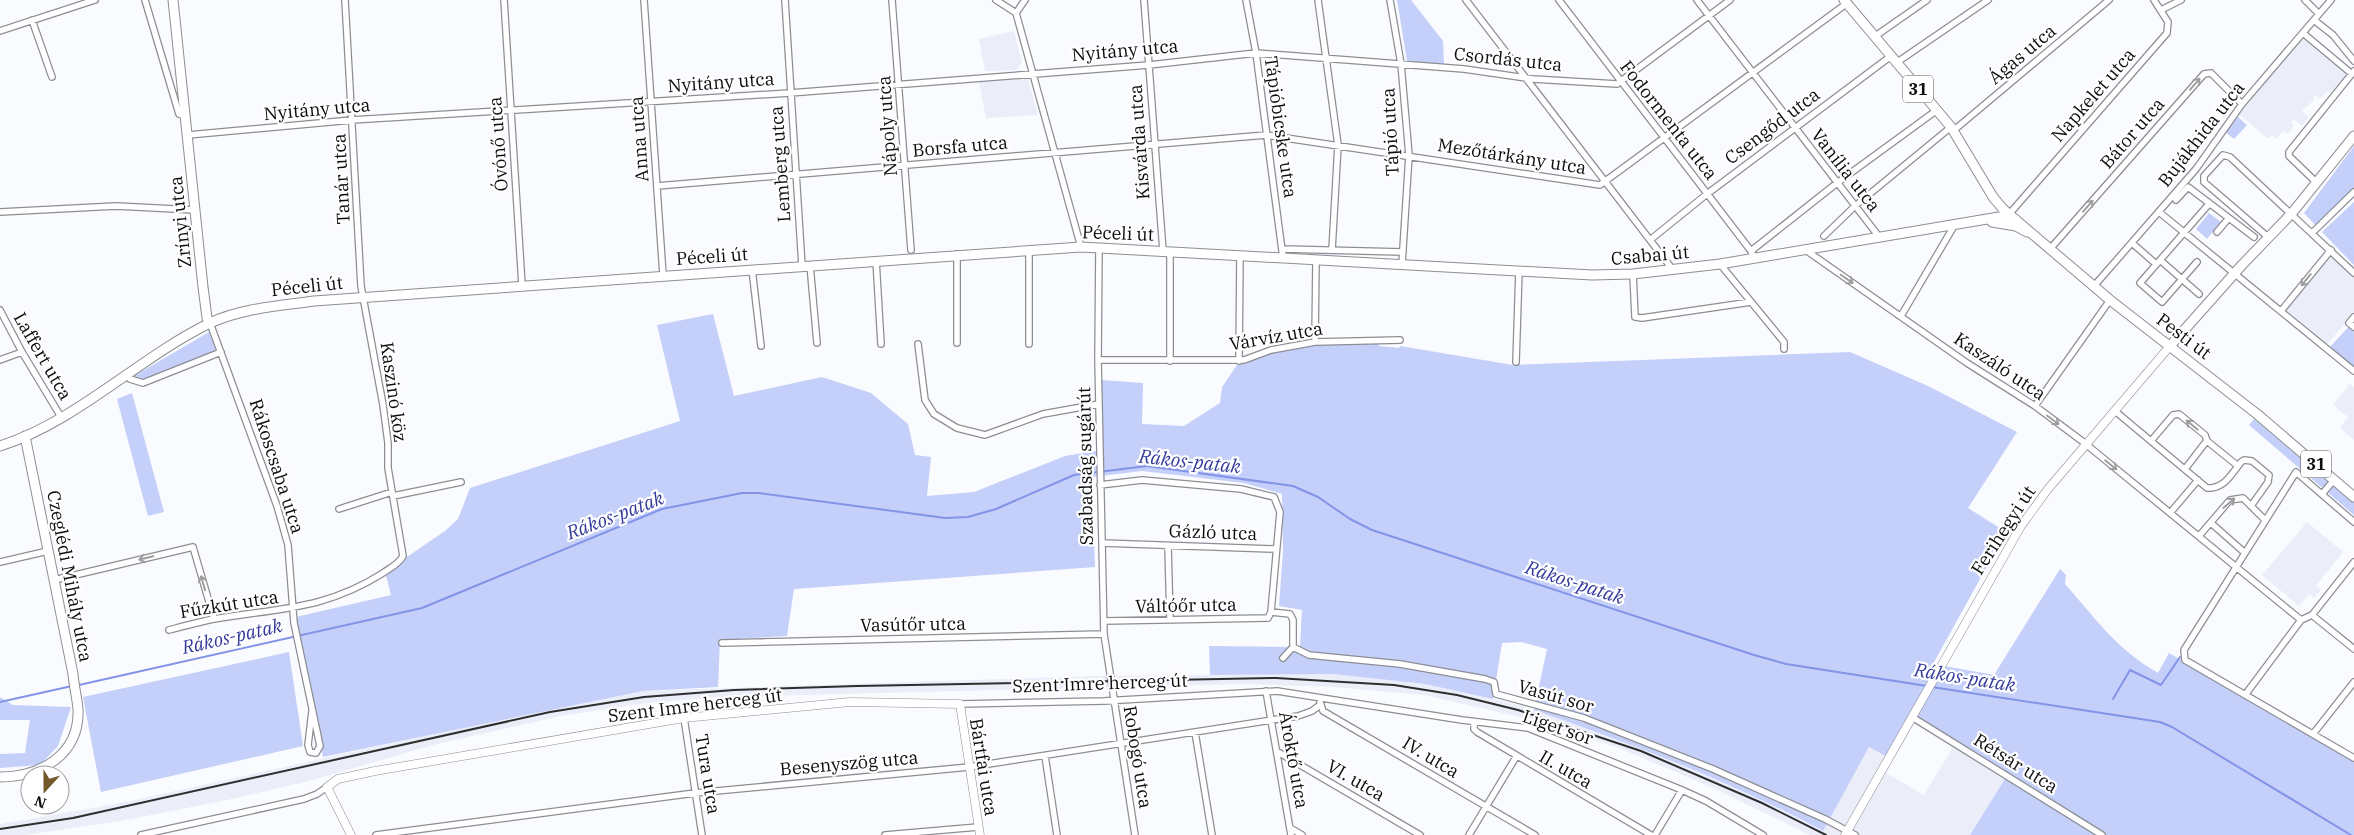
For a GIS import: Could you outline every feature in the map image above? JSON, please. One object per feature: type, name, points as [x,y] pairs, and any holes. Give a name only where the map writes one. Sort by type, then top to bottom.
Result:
[{"type":"main road","name":"Zrínyi utca","points":[[173,0],[203,287],[210,323]]},
{"type":"main road","name":"Pesti út","points":[[1845,2],[1952,129],[1985,183],[2007,214],[2034,236],[2053,246],[2110,300],[2242,401],[2354,496]]},
{"type":"main road","name":"Ferihegyi út","points":[[2170,346],[2234,274],[2292,213],[2354,136]]},
{"type":"main road","name":"Csabai út","points":[[1316,259],[1592,275],[1633,274],[1720,264],[1752,255],[1807,251],[1954,226],[2007,214]]},
{"type":"main road","name":"Csabai út","points":[[1982,220],[2016,226],[2034,236]]},
{"type":"main road","name":"Péceli út","points":[[0,446],[26,436],[60,417],[210,323],[265,308],[362,297],[522,285],[1081,247],[1240,255],[1283,253],[1316,259]]},
{"type":"main road","name":"Czeglédi Mihály utca","points":[[0,777],[26,775],[49,766],[64,753],[77,723],[76,693],[26,436]]},
{"type":"street","points":[[0,31],[95,0]]},
{"type":"street","name":"Zrínyi utca","points":[[145,0],[179,114],[186,116]]},
{"type":"street","name":"Tanár utca","points":[[345,0],[362,297]]},
{"type":"street","name":"Óvónő utca","points":[[504,0],[522,285]]},
{"type":"street","name":"Anna utca","points":[[644,0],[663,275]]},
{"type":"street","name":"Lemberg utca","points":[[785,0],[796,176],[817,344]]},
{"type":"street","name":"Nápoly utca","points":[[892,0],[911,250]]},
{"type":"street","points":[[996,0],[1016,13],[1081,247]]},
{"type":"street","points":[[1016,13],[1025,0]]},
{"type":"street","name":"Kisvárda utca","points":[[1144,0],[1155,145],[1166,251],[1170,361]]},
{"type":"street","name":"Tápióbicske utca","points":[[1246,0],[1256,53],[1283,253]]},
{"type":"street","points":[[1318,0],[1338,145],[1332,250]]},
{"type":"street","name":"Tápió utca","points":[[1390,0],[1401,64],[1409,155],[1402,264]]},
{"type":"street","points":[[1466,0],[1673,270]]},
{"type":"street","name":"Fodormenta utca","points":[[1559,0],[1752,255]]},
{"type":"street","name":"Vanília utca","points":[[1697,0],[1880,238]]},
{"type":"street","points":[[1620,83],[1730,0]]},
{"type":"street","name":"Csengőd utca","points":[[1650,240],[1794,127],[1893,59],[1988,0]]},
{"type":"street","name":"Ágas utca","points":[[1824,236],[1855,206],[2109,0]]},
{"type":"street","points":[[2154,0],[2161,10],[2181,0]]},
{"type":"street","points":[[2305,0],[2319,14]]},
{"type":"street","name":"Bujákhida utca","points":[[2094,286],[2196,169],[2242,104],[2331,0]]},
{"type":"street","points":[[1874,37],[1923,1]]},
{"type":"street","name":"Mezőtárkány utca","points":[[1266,136],[1409,155],[1600,185],[1845,2]]},
{"type":"street","name":"Napkelet utca","points":[[2007,214],[2167,33],[2168,22],[2161,10]]},
{"type":"street","points":[[32,20],[52,77]]},
{"type":"street","points":[[2314,20],[2332,35],[2354,61]]},
{"type":"street","points":[[2303,33],[2353,73],[2289,152],[2289,156],[2317,183]]},
{"type":"street","name":"Nyitány utca","points":[[188,135],[352,120],[790,92],[1149,64],[1256,53]]},
{"type":"street","name":"Csordás utca","points":[[1256,53],[1401,64],[1551,80],[1620,83]]},
{"type":"street","name":"Bátor utca","points":[[2053,246],[2204,74],[2211,74],[2242,104]]},
{"type":"street","points":[[1752,255],[1837,182],[1937,110]]},
{"type":"street","name":"Borsfa utca","points":[[657,186],[1266,136]]},
{"type":"street","points":[[2268,237],[2204,182],[2204,176],[2221,156],[2225,154],[2230,157],[2313,232],[2354,273]]},
{"type":"street","points":[[2176,200],[2188,186],[2228,219],[2254,237]]},
{"type":"street","points":[[2313,232],[2354,192]]},
{"type":"street","points":[[2197,262],[2162,302],[2140,283],[2209,204]]},
{"type":"street","points":[[0,212],[116,206],[195,210]]},
{"type":"street","points":[[2159,212],[2354,371]]},
{"type":"street","points":[[2217,232],[2228,219]]},
{"type":"street","points":[[1901,316],[1954,226]]},
{"type":"street","points":[[2132,243],[2182,279],[2199,294]]},
{"type":"street","name":"Szabadság sugárút","points":[[1099,247],[1098,360],[1104,634],[1111,684]]},
{"type":"street","points":[[1028,344],[1029,250]]},
{"type":"street","points":[[1283,253],[1332,250],[1403,252]]},
{"type":"street","points":[[2281,311],[2331,250]]},
{"type":"street","name":"Kaszáló utca","points":[[1807,251],[2035,406],[2302,620]]},
{"type":"street","points":[[957,254],[957,343]]},
{"type":"street","points":[[1239,361],[1240,255]]},
{"type":"street","points":[[1315,342],[1316,259]]},
{"type":"street","points":[[876,260],[881,344]]},
{"type":"street","points":[[1720,264],[1784,342],[1784,349]]},
{"type":"street","points":[[752,269],[761,346]]},
{"type":"street","points":[[1516,362],[1519,270]]},
{"type":"street","points":[[1633,274],[1635,316],[1642,318],[1751,302]]},
{"type":"street","name":"Kaszinó köz","points":[[293,609],[331,599],[355,589],[401,560],[404,550],[392,494],[383,405],[362,297]]},
{"type":"street","points":[[2035,406],[2110,300]]},
{"type":"street","name":"Laffert utca","points":[[0,310],[60,417]]},
{"type":"street","points":[[2354,317],[2349,323],[2354,327]]},
{"type":"street","name":"Rákoscsaba utca","points":[[210,323],[277,506],[288,545],[295,628],[320,746],[316,753],[310,752],[308,745],[312,711]]},
{"type":"street","name":"Várvíz utca","points":[[1098,360],[1239,361],[1271,350],[1315,342],[1400,340]]},
{"type":"street","points":[[918,344],[925,400],[934,414],[957,428],[985,435],[1043,414],[1099,404]]},
{"type":"street","name":"Ferihegyi út","points":[[1849,834],[1927,690],[2021,526],[2086,445],[2170,346]]},
{"type":"street","points":[[0,360],[22,352]]},
{"type":"street","points":[[126,375],[130,379],[143,382],[221,352]]},
{"type":"street","points":[[2115,412],[2207,488],[2216,488],[2222,485],[2244,460],[2252,461],[2269,475],[2268,482],[2251,506]]},
{"type":"street","points":[[2151,441],[2173,414],[2179,414],[2205,435],[2207,441],[2238,466]]},
{"type":"street","points":[[2185,469],[2205,443]]},
{"type":"street","points":[[2354,522],[2296,472],[2184,650],[2185,660],[2354,758]]},
{"type":"street","name":"Gázló utca","points":[[1100,483],[1142,480],[1241,489],[1274,497],[1280,512],[1275,550],[1102,542]]},
{"type":"street","points":[[2170,513],[2198,480]]},
{"type":"street","points":[[2322,494],[2334,480]]},
{"type":"street","points":[[339,508],[392,494],[462,482]]},
{"type":"street","points":[[2199,536],[2230,500],[2236,498],[2243,498],[2265,520]]},
{"type":"street","points":[[2211,523],[2245,553]]},
{"type":"street","points":[[1168,546],[1170,620]]},
{"type":"street","points":[[54,580],[193,547],[214,619]]},
{"type":"street","points":[[0,562],[48,550]]},
{"type":"street","points":[[1275,550],[1271,612],[1290,614],[1293,620],[1293,648],[1283,658]]},
{"type":"street","points":[[2245,695],[2302,620],[2312,615],[2354,562]]},
{"type":"street","name":"Fűzkút utca","points":[[169,630],[214,619],[293,609]]},
{"type":"street","name":"Váltóőr utca","points":[[1104,621],[1268,618],[1271,612]]},
{"type":"street","points":[[2312,615],[2354,649]]},
{"type":"street","name":"Vasútőr utca","points":[[722,643],[1104,634]]},
{"type":"street","name":"Vasút sor","points":[[1293,648],[1309,655],[1400,664],[1494,682],[1496,694],[1584,718],[1713,769],[1825,819],[1849,834]]},
{"type":"street","points":[[2313,734],[2354,682]]},
{"type":"street","name":"Robogó utca","points":[[1111,684],[1135,835]]},
{"type":"street","name":"Szent Imre herceg út","points":[[141,835],[304,799],[338,779],[375,770],[684,718],[850,702],[960,704],[1114,700],[1266,691]]},
{"type":"street","name":"Liget sor","points":[[1266,691],[1474,722],[1528,728],[1682,790],[1706,801],[1763,835]]},
{"type":"street","name":"Ároktő utca","points":[[1266,691],[1278,752],[1290,835]]},
{"type":"street","points":[[1320,705],[1321,698]]},
{"type":"street","name":"Bártfai utca","points":[[960,704],[979,831]]},
{"type":"street","name":"Besenyszög utca","points":[[376,835],[695,793],[969,767],[1298,716],[1312,711],[1320,705]]},
{"type":"street","name":"IV. utca","points":[[1320,705],[1323,711],[1535,835]]},
{"type":"street","name":"Rétsár utca","points":[[1912,717],[2102,835]]},
{"type":"street","name":"Tura utca","points":[[684,718],[702,835]]},
{"type":"street","name":"II. utca","points":[[1474,722],[1474,729],[1516,757],[1653,835]]},
{"type":"street","points":[[1195,732],[1212,835]]},
{"type":"street","name":"VI. utca","points":[[1278,752],[1420,835]]},
{"type":"street","points":[[1045,756],[1057,835]]},
{"type":"street","points":[[1469,835],[1516,757]]},
{"type":"street","points":[[327,787],[351,835]]},
{"type":"street","points":[[1653,835],[1682,790]]},
{"type":"street","points":[[1290,828],[1302,835]]},
{"type":"street","points":[[885,835],[979,831]]},
{"type":"shaded area","points":[[1397,0],[1411,0],[1443,41],[1444,64],[1407,61]]},
{"type":"shaded area","points":[[1014,31],[1022,63],[1017,70],[985,71],[979,39]]},
{"type":"shaded area","points":[[2303,37],[2347,74],[2330,93],[2327,91],[2320,99],[2315,95],[2313,97],[2314,100],[2302,111],[2309,117],[2302,126],[2294,119],[2291,123],[2294,126],[2287,134],[2283,131],[2276,139],[2272,135],[2268,139],[2238,113]]},
{"type":"shaded area","points":[[1028,79],[1038,115],[986,118],[979,82]]},
{"type":"shaded area","points":[[2238,117],[2247,125],[2234,139],[2225,132]]},
{"type":"shaded area","points":[[2354,146],[2354,189],[2316,226],[2304,213]]},
{"type":"shaded area","points":[[2354,202],[2354,265],[2322,232]]},
{"type":"shaded area","points":[[2209,213],[2221,222],[2207,239],[2196,229]]},
{"type":"shaded area","points":[[2331,254],[2354,276],[2354,313],[2327,344],[2285,310]]},
{"type":"shaded area","points":[[713,314],[734,396],[822,377],[871,393],[908,424],[915,455],[931,457],[927,496],[974,492],[1065,456],[1102,450],[1101,380],[1143,383],[1142,424],[1184,426],[1220,403],[1222,387],[1237,365],[1272,352],[1314,344],[1378,342],[1379,346],[1399,348],[1400,346],[1513,365],[1850,352],[1928,386],[2017,432],[1968,508],[2006,532],[1933,664],[1994,675],[2060,569],[2066,575],[2065,584],[2097,621],[2130,654],[2158,673],[2169,653],[2354,760],[2354,835],[1970,835],[2008,774],[1917,718],[1893,760],[1869,747],[1823,831],[1753,796],[1681,764],[1534,710],[1547,649],[1521,642],[1502,643],[1493,699],[1425,684],[1333,674],[1210,675],[1209,646],[1300,647],[1302,610],[1279,606],[1283,551],[1282,494],[1244,483],[1142,471],[1092,477],[1095,567],[794,589],[787,636],[720,640],[718,687],[643,691],[323,757],[299,645],[296,617],[391,595],[385,572],[445,531],[458,519],[470,488],[680,421],[657,325]]},
{"type":"shaded area","points":[[2354,321],[2354,369],[2330,347]]},
{"type":"shaded area","points":[[209,332],[216,351],[142,380],[134,376]]},
{"type":"shaded area","points":[[2350,384],[2354,387],[2354,440],[2340,428],[2348,417],[2333,405]]},
{"type":"shaded area","points":[[132,393],[164,512],[148,516],[117,399]]},
{"type":"shaded area","points":[[2254,419],[2354,502],[2354,515],[2249,425]]},
{"type":"shaded area","points":[[2307,522],[2343,552],[2316,586],[2321,590],[2314,598],[2309,594],[2299,606],[2262,575]]},
{"type":"shaded area","points":[[289,652],[303,746],[101,792],[83,697]]},
{"type":"shaded area","points":[[1333,674],[1425,684],[1520,705],[1622,740],[1718,778],[1822,831],[1869,747],[1893,760],[1886,773],[1924,795],[1956,742],[2008,774],[1970,835],[1810,835],[1713,788],[1619,748],[1516,716],[1424,695],[1334,687],[1240,684],[720,697],[646,703],[561,716],[433,745],[309,781],[227,800],[121,821],[25,835],[0,835],[0,824],[52,815],[70,815],[70,812],[116,804],[548,709],[643,691],[1094,676]]},
{"type":"shaded area","points":[[0,697],[13,705],[71,707],[58,746],[40,765],[0,768],[0,754],[25,753],[30,720],[0,720]]},
{"type":"waterway","name":"Rákos-patak","points":[[79,685],[422,608],[662,509],[742,493],[759,493],[945,518],[968,517],[996,509],[1074,475],[1147,466],[1293,486],[1318,497],[1350,519],[1372,530],[1754,655],[1786,664],[1927,686]]},
{"type":"waterway","points":[[2113,699],[2130,670],[2161,685],[2180,657]]},
{"type":"waterway","name":"Rákos-patak","points":[[0,702],[72,686]]},
{"type":"waterway","name":"Rákos-patak","points":[[1932,687],[2160,722],[2172,727],[2351,835]]},
{"type":"railway","points":[[0,829],[73,818],[550,712],[644,697],[734,690],[857,686],[1276,678],[1394,685],[1457,695],[1518,710],[1641,751],[1762,803],[1826,835]]}]
